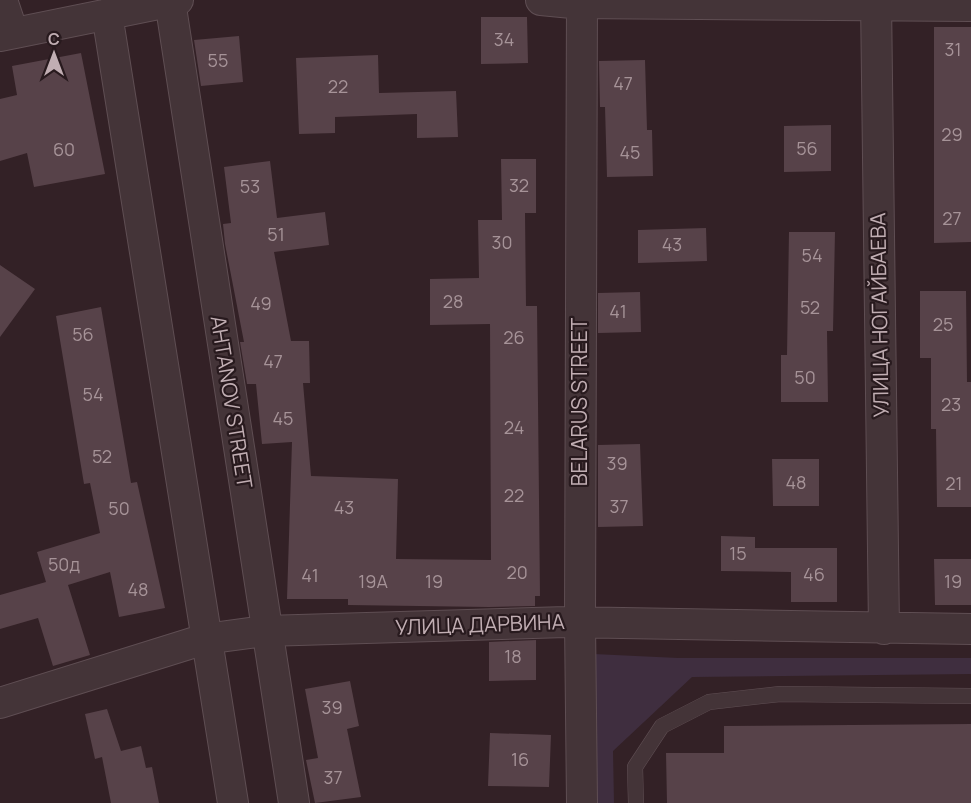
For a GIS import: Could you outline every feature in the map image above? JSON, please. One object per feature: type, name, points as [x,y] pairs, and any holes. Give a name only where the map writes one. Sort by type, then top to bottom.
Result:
[{"type":"street","points":[[2,0],[6,34],[174,1]]},
{"type":"street","points":[[541,0],[876,2],[971,6]]},
{"type":"street","name":"AHTANOV STREET","points":[[174,1],[265,631],[294,803]]},
{"type":"street","name":"BELARUS STREET","points":[[582,1],[579,622],[582,803]]},
{"type":"street","name":"УЛИЦА НОГАЙБАЕВА","points":[[876,2],[885,629]]},
{"type":"street","points":[[107,14],[233,803]]},
{"type":"street","name":"УЛИЦА ДАРВИНА","points":[[0,703],[205,639],[265,631],[579,622],[971,629]]},
{"type":"lane","points":[[636,803],[635,767],[662,726],[709,702],[780,694],[971,696]]},
{"type":"shaded area","points":[[594,654],[678,658],[971,658],[971,674],[692,677],[613,751],[614,803],[596,803]]},
{"type":"building","points":[[481,17],[527,17],[528,63],[481,64]]},
{"type":"building","points":[[934,27],[971,27],[971,242],[934,243]]},
{"type":"building","points":[[239,36],[243,82],[201,86],[194,40]]},
{"type":"building","points":[[81,53],[105,174],[34,187],[27,153],[0,161],[0,99],[17,95],[12,66]]},
{"type":"building","points":[[378,55],[379,93],[456,91],[458,137],[417,138],[417,114],[335,117],[335,133],[299,134],[296,58]]},
{"type":"building","points":[[645,60],[647,130],[652,130],[653,176],[607,177],[605,107],[600,107],[599,61]]},
{"type":"building","points":[[831,125],[831,171],[784,172],[784,126]]},
{"type":"building","points":[[501,159],[536,159],[536,213],[525,213],[526,306],[537,306],[540,596],[535,596],[535,606],[489,607],[348,605],[348,599],[287,599],[292,442],[262,444],[256,384],[247,384],[240,342],[244,342],[225,244],[223,224],[231,223],[224,167],[270,161],[277,218],[325,212],[329,245],[274,252],[291,341],[309,341],[310,383],[303,383],[311,476],[398,479],[396,559],[491,560],[490,324],[430,325],[430,279],[479,278],[478,220],[502,220]]},
{"type":"building","points":[[706,228],[707,261],[638,263],[638,230]]},
{"type":"building","points":[[789,232],[835,232],[833,331],[827,331],[828,402],[781,402],[781,355],[787,355]]},
{"type":"building","points":[[0,265],[35,289],[0,337]]},
{"type":"building","points":[[920,291],[966,291],[967,382],[971,382],[971,507],[937,507],[936,429],[931,429],[931,358],[920,358]]},
{"type":"building","points":[[640,292],[641,332],[598,333],[598,293]]},
{"type":"building","points":[[101,307],[131,483],[137,482],[165,608],[119,617],[110,572],[68,585],[90,655],[53,666],[38,618],[0,629],[0,595],[46,582],[37,552],[100,533],[90,483],[84,484],[56,316]]},
{"type":"building","points":[[640,444],[643,526],[598,527],[598,445]]},
{"type":"building","points":[[772,459],[819,459],[819,506],[773,506]]},
{"type":"building","points":[[721,536],[755,537],[755,548],[837,548],[837,602],[791,602],[791,572],[721,571]]},
{"type":"building","points":[[934,559],[971,559],[971,605],[935,605]]},
{"type":"building","points":[[536,640],[536,680],[489,681],[489,642]]},
{"type":"building","points":[[350,681],[359,726],[347,729],[361,797],[315,803],[306,760],[318,758],[305,689]]},
{"type":"building","points":[[107,709],[121,751],[141,746],[146,768],[152,767],[159,803],[111,803],[102,757],[95,759],[85,714]]},
{"type":"building","points":[[971,724],[971,803],[667,803],[666,753],[724,753],[724,726]]},
{"type":"building","points":[[490,733],[551,735],[549,787],[488,786]]}]
